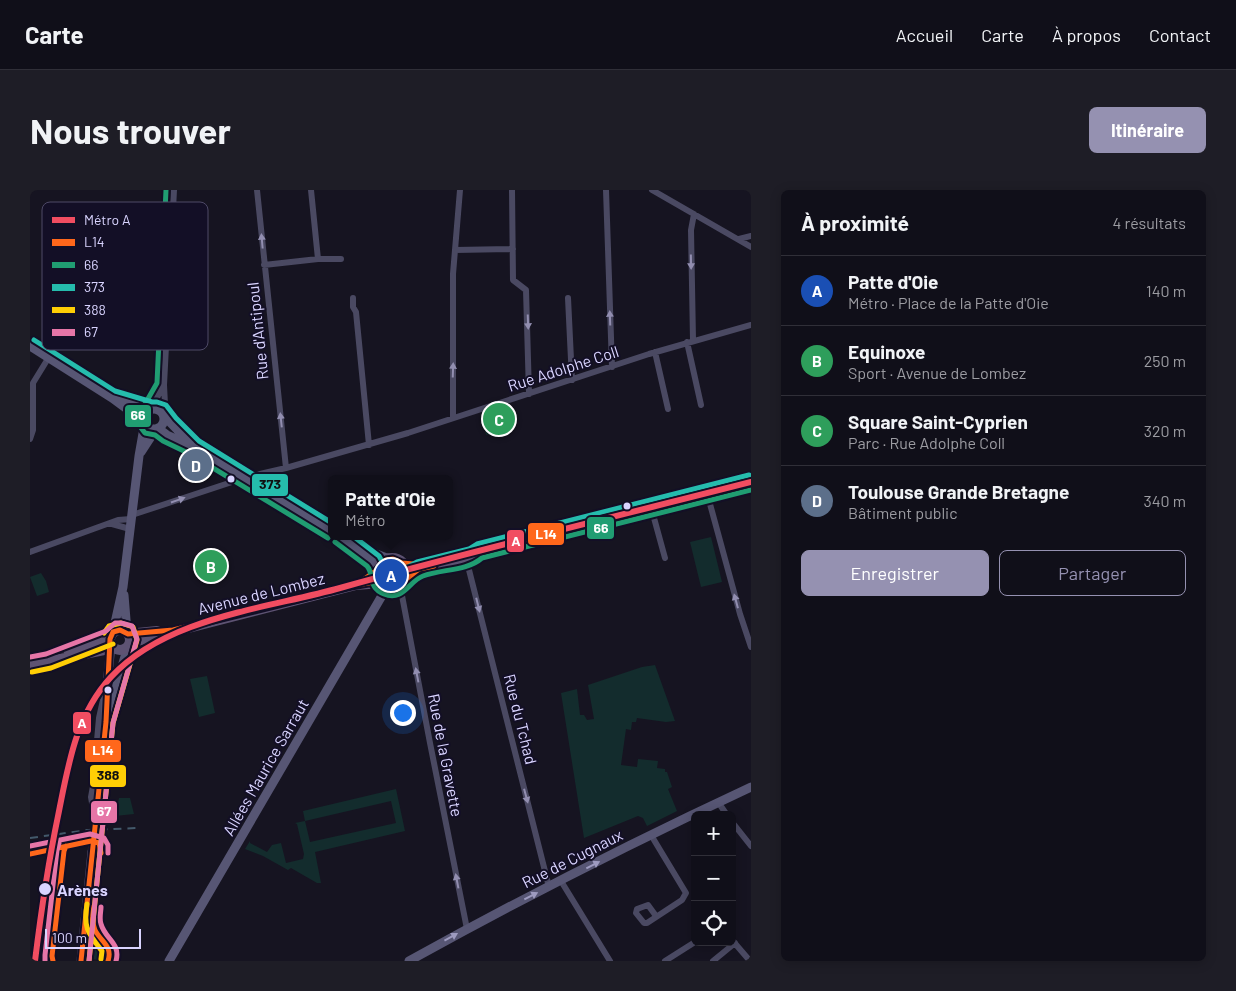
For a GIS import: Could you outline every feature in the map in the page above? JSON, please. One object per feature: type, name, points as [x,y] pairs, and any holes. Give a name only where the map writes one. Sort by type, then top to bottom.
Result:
[{"type":"main road","points":[[30,346],[145,420],[149,427],[157,428],[167,435],[194,447],[328,529]]},
{"type":"main road","points":[[112,398],[158,410],[194,447]]},
{"type":"main road","points":[[98,802],[112,642],[123,588],[146,413],[150,409]]},
{"type":"main road","points":[[139,456],[157,428],[164,422],[163,415]]},
{"type":"main road","points":[[389,559],[382,562],[378,569],[377,577],[384,585],[396,588],[419,570],[466,558],[479,551],[751,482]]},
{"type":"main road","points":[[345,540],[370,558],[378,569]]},
{"type":"main road","points":[[350,543],[389,559],[396,559],[402,563],[406,570],[403,582]]},
{"type":"main road","points":[[402,563],[421,563],[472,550],[479,551]]},
{"type":"main road","name":"Avenue de Lombez","points":[[356,584],[378,569]]},
{"type":"main road","name":"Avenue de Lombez","points":[[128,639],[173,630],[356,584],[384,585]]},
{"type":"main road","name":"Allées Maurice Sarraut","points":[[169,961],[384,585]]},
{"type":"main road","points":[[106,722],[128,639],[123,588]]},
{"type":"main road","points":[[30,665],[112,642],[120,630],[128,639]]},
{"type":"main road","points":[[112,642],[121,650],[128,639]]},
{"type":"main road","points":[[48,661],[70,652],[112,642]]},
{"type":"main road","name":"Rue de Cugnaux","points":[[409,961],[561,880],[751,787]]},
{"type":"main road","points":[[81,961],[92,852]]},
{"type":"street","name":"Rue d'Antipoul","points":[[257,190],[286,468]]},
{"type":"street","points":[[310,190],[318,259]]},
{"type":"street","points":[[453,418],[453,274],[460,190]]},
{"type":"street","points":[[512,190],[513,280],[526,290],[529,394]]},
{"type":"street","points":[[606,190],[612,367]]},
{"type":"street","points":[[652,190],[751,247]]},
{"type":"street","points":[[694,214],[691,230],[690,342],[701,405]]},
{"type":"street","points":[[739,239],[751,237]]},
{"type":"street","points":[[455,250],[513,250]]},
{"type":"street","points":[[264,265],[318,259],[341,259]]},
{"type":"street","points":[[353,298],[369,445]]},
{"type":"street","points":[[568,298],[572,380]]},
{"type":"street","name":"Rue Adolphe Coll","points":[[254,483],[254,476],[369,445],[655,352],[751,325]]},
{"type":"street","points":[[163,415],[165,405],[166,350]]},
{"type":"street","points":[[655,352],[668,409]]},
{"type":"street","points":[[30,439],[33,430],[34,379],[48,357]]},
{"type":"street","points":[[150,409],[164,385]]},
{"type":"street","points":[[30,552],[118,520],[131,521],[232,482],[240,475]]},
{"type":"street","points":[[707,493],[740,614],[751,647]]},
{"type":"street","points":[[651,508],[665,558]]},
{"type":"street","name":"Rue du Tchad","points":[[466,558],[549,887]]},
{"type":"street","name":"Rue de la Gravette","points":[[403,582],[434,765],[467,929]]},
{"type":"street","points":[[30,657],[63,649],[70,652]]},
{"type":"street","points":[[106,697],[103,701],[100,718],[91,797],[93,809],[96,811],[103,809],[105,806],[118,698],[116,688]]},
{"type":"street","points":[[718,802],[724,811]]},
{"type":"street","points":[[736,827],[751,846]]},
{"type":"street","points":[[651,835],[686,893],[682,900],[656,916]]},
{"type":"street","points":[[561,880],[610,961]]},
{"type":"street","points":[[736,944],[750,961]]},
{"type":"street","points":[[665,961],[691,945]]},
{"type":"street","points":[[713,961],[730,946]]},
{"type":"green space","points":[[509,407],[514,430],[486,435],[485,430],[488,427],[486,414]]},
{"type":"green space","points":[[711,537],[722,582],[701,587],[690,542]]},
{"type":"green space","points":[[41,573],[46,581],[49,592],[37,596],[30,577]]},
{"type":"green space","points":[[655,665],[675,721],[666,722],[637,718],[636,722],[632,722],[631,730],[626,729],[621,765],[637,767],[638,759],[658,761],[657,768],[665,769],[665,772],[667,772],[672,787],[668,789],[677,811],[647,826],[643,818],[638,816],[584,838],[561,693],[577,689],[580,715],[584,715],[587,720],[594,719],[588,685],[642,667]]},
{"type":"green space","points":[[207,676],[215,713],[199,717],[190,679]]},
{"type":"green space","points":[[396,789],[405,831],[315,852],[321,883],[317,883],[291,868],[288,870],[263,856],[245,849],[250,841],[250,843],[267,852],[272,845],[281,843],[286,863],[303,859],[304,854],[297,824],[295,823],[305,821],[303,811]],"holes":[[[391,801],[396,823],[310,842],[305,821]]]},
{"type":"green space","points":[[119,798],[130,798],[134,814],[115,816]]},
{"type":"green space","points":[[89,931],[104,950],[103,956],[99,960],[92,959],[88,952]]},
{"type":"tunnel","points":[[92,852],[98,802]]},
{"type":"railway","points":[[30,838],[88,830],[138,828]]},
{"type":"metro line","name":"A","points":[[35,961],[51,852],[65,779],[75,743],[81,725],[99,692],[111,677],[134,657],[160,641],[188,628],[218,618],[751,482]]},
{"type":"transit line","name":"66","points":[[165,202],[166,190]]},
{"type":"transit line","name":"373","points":[[34,340],[42,345]]},
{"type":"transit line","name":"373","points":[[50,350],[115,391],[152,402]]},
{"type":"transit line","name":"66","points":[[159,350],[157,383],[138,412],[138,424],[145,433],[155,435],[190,454],[328,538]]},
{"type":"transit line","name":"373","points":[[150,402],[166,405],[199,441],[328,521]]},
{"type":"transit line","name":"373","points":[[358,540],[379,556],[384,565],[386,577],[393,581],[408,567],[417,562],[469,549],[477,544],[749,475]]},
{"type":"transit line","name":"L14","points":[[81,961],[106,722],[110,639],[113,632],[120,630],[128,634],[173,630],[356,585],[377,570],[386,560],[393,559],[402,563],[413,564],[471,550],[479,551],[751,482]]},
{"type":"transit line","name":"66","points":[[335,542],[367,566],[375,588],[391,596],[401,593],[423,576],[462,568],[482,558],[751,490]]},
{"type":"transit line","name":"L14","points":[[351,586],[374,582],[389,587],[396,587],[419,569],[434,566]]},
{"type":"transit line","name":"67","points":[[30,657],[46,654],[106,631],[115,623],[132,626],[137,639],[113,723],[89,961]]},
{"type":"transit line","name":"388","points":[[89,961],[113,723],[137,640],[133,627],[121,623],[109,626],[104,633]]},
{"type":"transit line","name":"388","points":[[32,672],[51,668],[113,644]]},
{"type":"transit line","name":"67","points":[[30,846],[90,834],[104,838],[108,845],[108,853]]},
{"type":"transit line","name":"L14","points":[[30,854],[91,841],[99,843],[101,853]]},
{"type":"transit line","name":"67","points":[[45,961],[59,843]]},
{"type":"transit line","name":"L14","points":[[53,961],[52,956],[66,846]]},
{"type":"transit line","name":"388","points":[[87,904],[86,925],[90,935],[102,951],[101,959]]},
{"type":"transit line","name":"L14","points":[[94,906],[94,927],[108,948],[108,961]]},
{"type":"transit line","name":"67","points":[[101,907],[101,924],[115,945],[116,961]]},
{"type":"place","name":"Square Saint-Cyprien","points":[[499,419]]},
{"type":"place","name":"Toulouse Grande Bretagne","points":[[196,465]]},
{"type":"place","name":"Equinoxe","points":[[211,566]]},
{"type":"place","name":"Patte d'Oie","points":[[391,575]]},
{"type":"place","name":"Arènes","points":[[45,889]]}]
